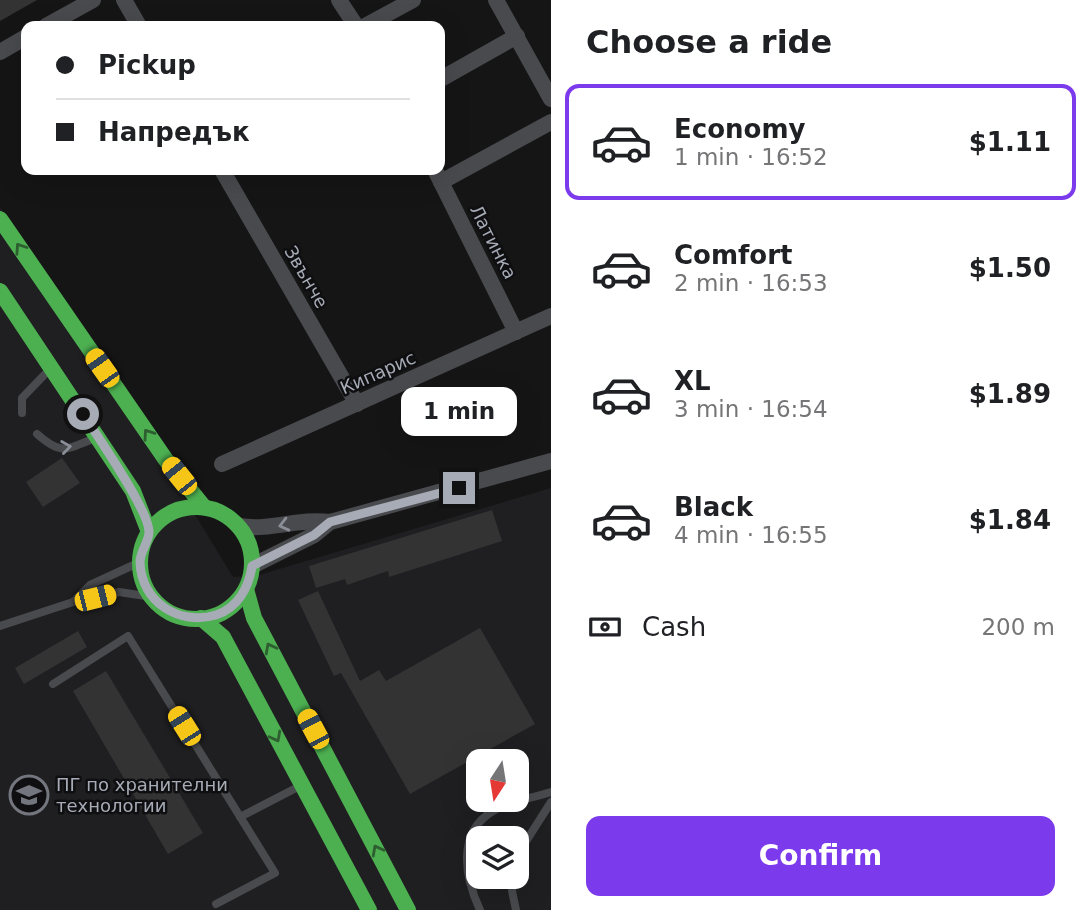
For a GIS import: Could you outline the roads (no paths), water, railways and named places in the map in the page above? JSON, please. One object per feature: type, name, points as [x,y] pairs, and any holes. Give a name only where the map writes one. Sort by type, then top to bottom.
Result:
[{"type":"main road","points":[[0,219],[166,460],[204,507]]},
{"type":"main road","points":[[0,291],[133,491],[149,532]]},
{"type":"main road","points":[[204,507],[223,513],[239,526],[251,548],[252,566],[246,589],[227,609],[201,618],[181,617],[165,609],[152,597],[143,580],[140,562],[149,532],[167,515],[185,508],[204,507]]},
{"type":"main road","points":[[246,589],[254,618],[408,910]]},
{"type":"main road","points":[[201,618],[223,638],[369,910]]},
{"type":"street","points":[[55,21],[93,0]]},
{"type":"street","points":[[124,0],[136,21]]},
{"type":"street","points":[[340,0],[353,21]]},
{"type":"street","points":[[374,21],[413,0]]},
{"type":"street","points":[[496,0],[551,99]]},
{"type":"street","points":[[445,77],[517,36]]},
{"type":"street","points":[[1,50],[21,40]]},
{"type":"street","points":[[445,173],[551,122]]},
{"type":"street","name":"Звънче","points":[[225,175],[357,404]]},
{"type":"street","name":"Латинка","points":[[438,176],[516,332]]},
{"type":"street","name":"Кипарис","points":[[222,464],[551,316]]},
{"type":"street","points":[[239,526],[269,529],[307,520],[330,522],[551,461]]},
{"type":"street","points":[[252,566],[314,535],[330,522]]},
{"type":"lane","points":[[22,413],[22,398],[51,368]]},
{"type":"lane","points":[[37,434],[54,449],[66,449],[99,437]]},
{"type":"lane","points":[[73,602],[90,584],[140,562]]},
{"type":"lane","points":[[0,626],[73,602],[119,592],[152,597]]},
{"type":"lane","points":[[53,684],[128,636],[275,873],[216,904]]},
{"type":"lane","points":[[240,817],[302,785]]},
{"type":"lane","points":[[480,910],[468,883],[466,857],[476,827],[494,811],[551,792]]},
{"type":"lane","points":[[529,837],[551,802]]},
{"type":"lane","points":[[512,889],[516,910]]},
{"type":"place","name":"ПГ по хранителни технологии","points":[[29,795]]}]
